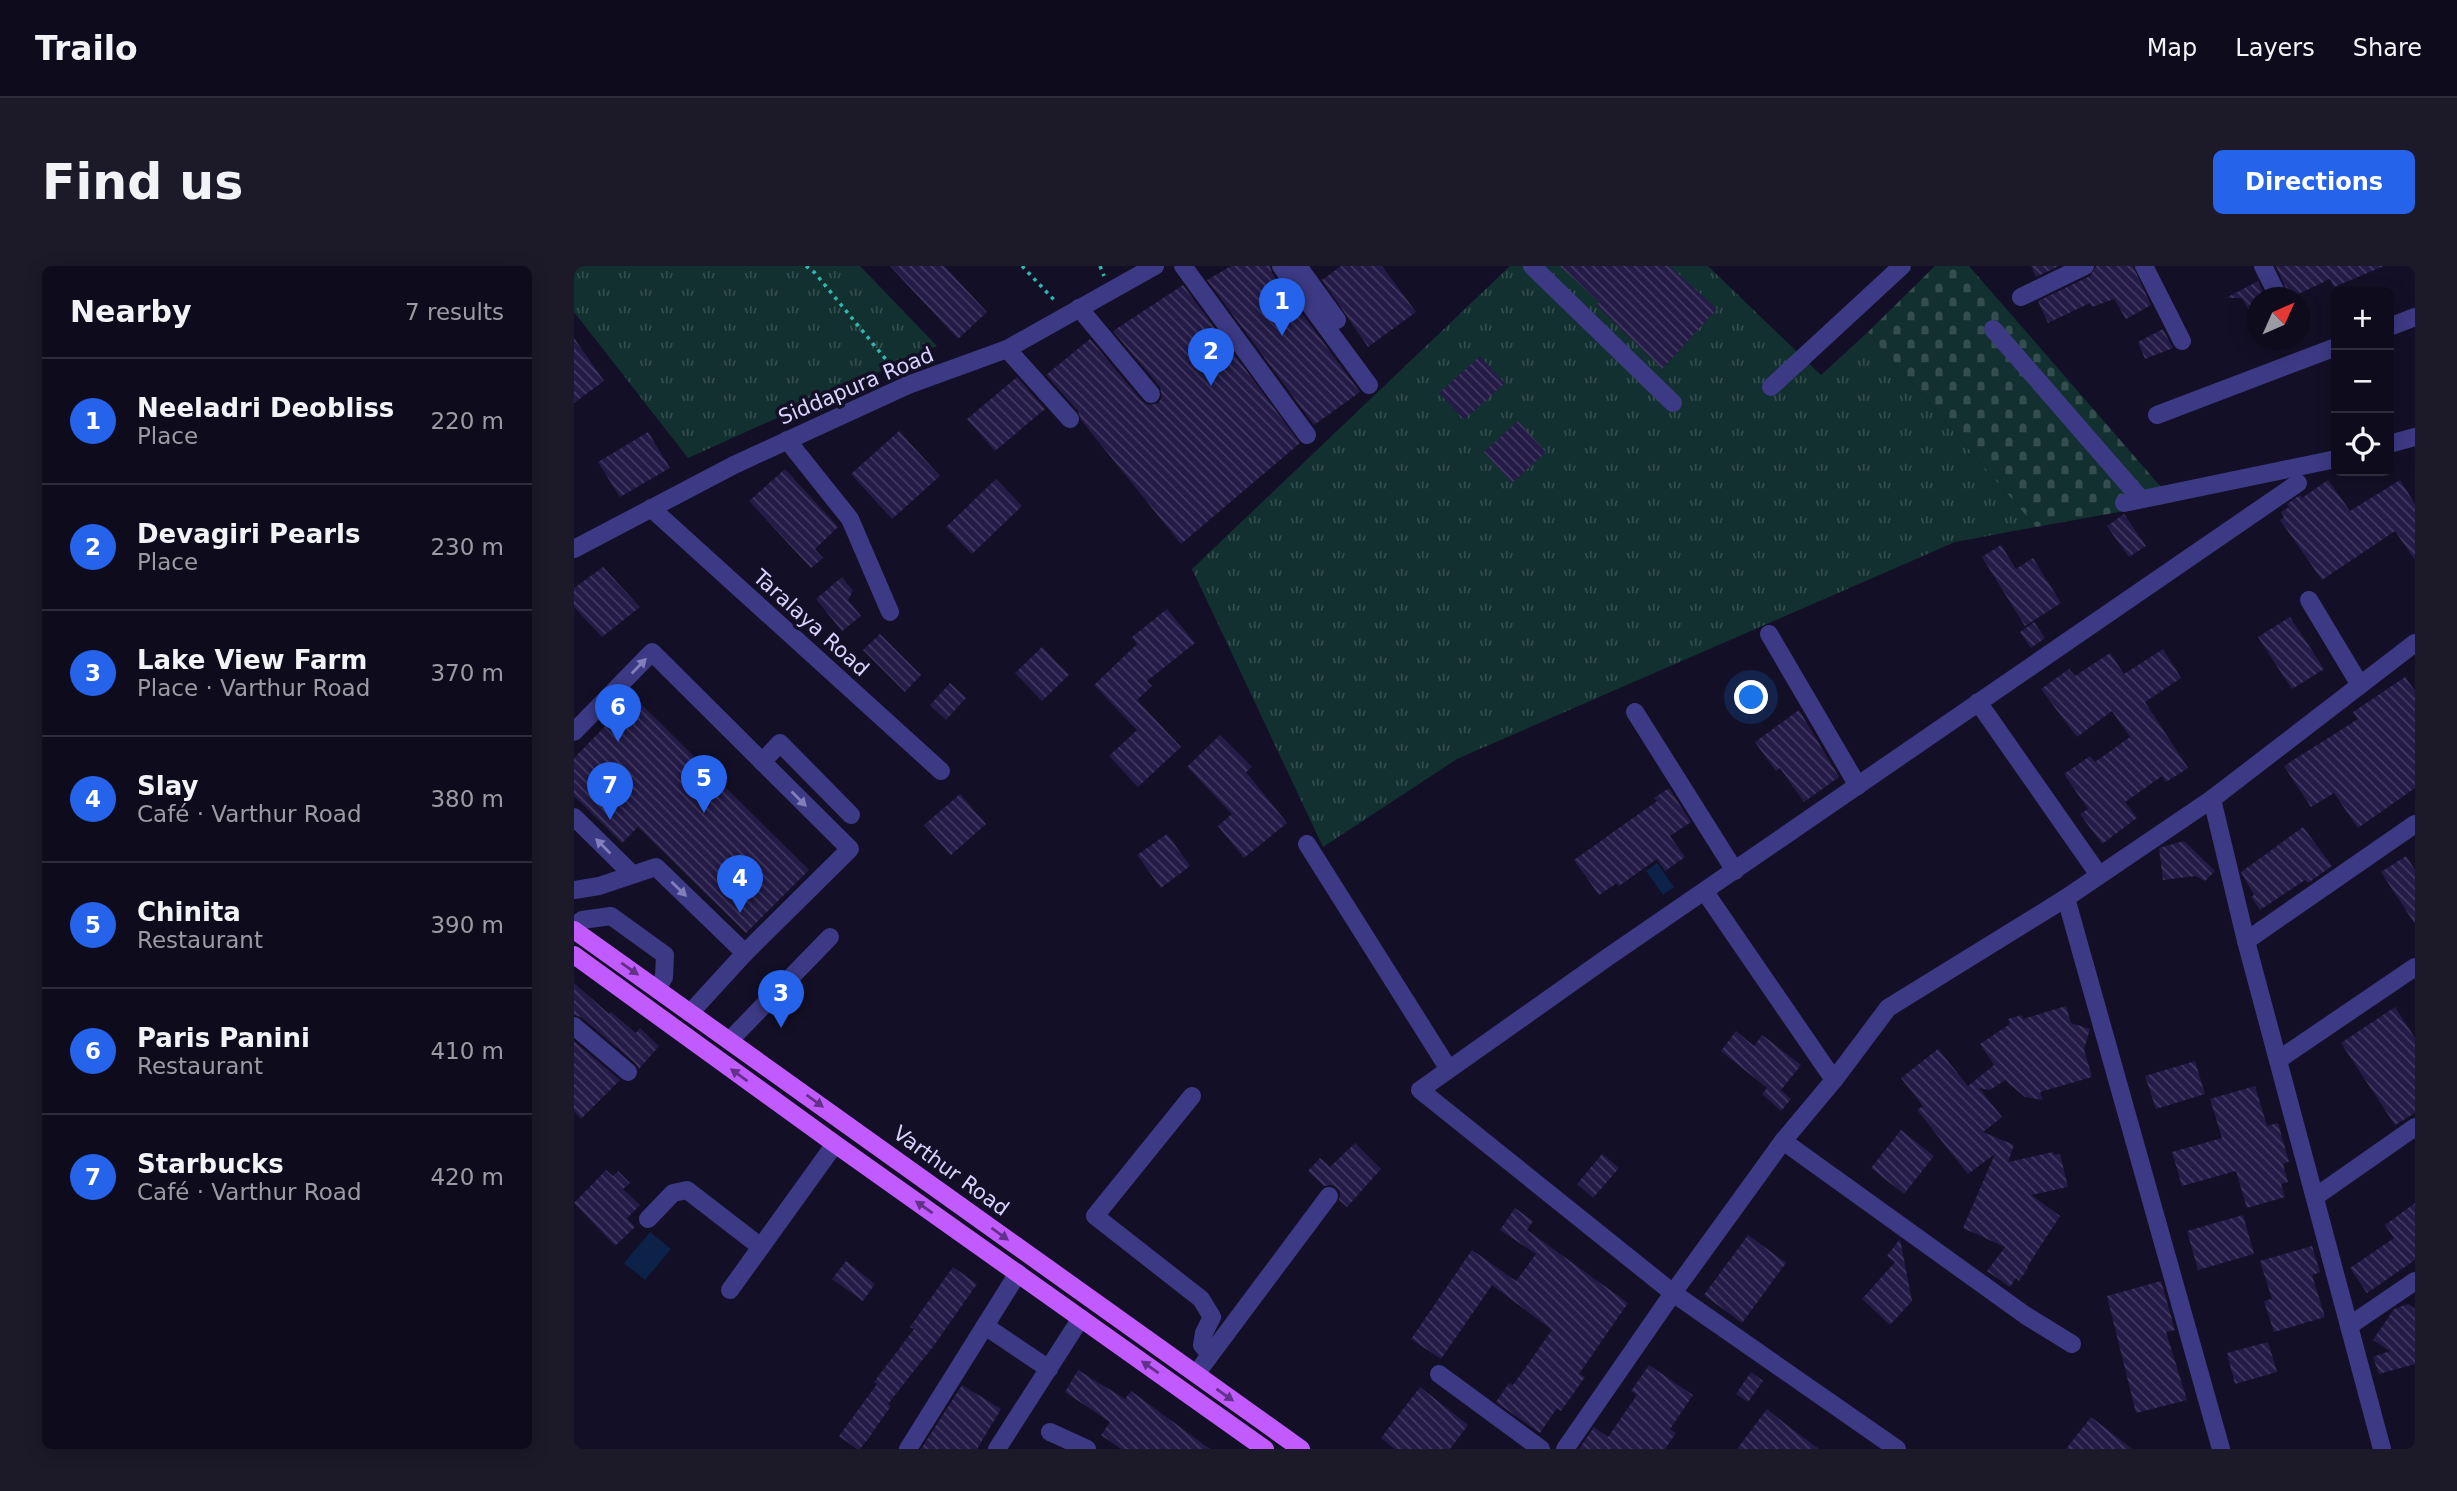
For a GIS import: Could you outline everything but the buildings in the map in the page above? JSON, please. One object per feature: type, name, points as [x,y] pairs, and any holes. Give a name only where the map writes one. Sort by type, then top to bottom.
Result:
[{"type":"main road","name":"Varthur Road","points":[[574,929],[1301,1449]]},
{"type":"main road","name":"Varthur Road","points":[[574,955],[1261,1448]]},
{"type":"street","name":"Siddapura Road","points":[[574,549],[787,440],[908,385],[1007,349],[1155,266]]},
{"type":"street","points":[[1183,266],[1307,435]]},
{"type":"street","points":[[1281,266],[1369,385]]},
{"type":"street","points":[[1298,266],[1337,320]]},
{"type":"street","points":[[1532,266],[1673,404]]},
{"type":"street","points":[[1771,387],[1902,266]]},
{"type":"street","points":[[2021,297],[2085,266]]},
{"type":"street","points":[[2144,266],[2182,341]]},
{"type":"street","points":[[2263,266],[2274,287]]},
{"type":"street","points":[[1073,312],[1151,394]]},
{"type":"street","points":[[2394,325],[2415,317]]},
{"type":"street","points":[[1993,329],[2132,500],[2331,459]]},
{"type":"street","points":[[1007,349],[1070,419]]},
{"type":"street","points":[[2157,415],[2331,349]]},
{"type":"street","points":[[2394,443],[2415,437]]},
{"type":"street","points":[[787,440],[850,519],[890,612]]},
{"type":"street","points":[[1897,1449],[1673,1293],[1420,1090],[1978,702],[2298,484]]},
{"type":"street","name":"Taralaya Road","points":[[651,508],[941,771]]},
{"type":"street","points":[[2309,600],[2360,685]]},
{"type":"street","points":[[1769,634],[1858,786]]},
{"type":"street","points":[[1565,1449],[1783,1140],[1834,1080],[1888,1008],[2066,898],[2212,799],[2415,643]]},
{"type":"street","points":[[574,732],[652,652],[850,849],[745,953],[690,1013]]},
{"type":"street","points":[[1978,702],[2099,875]]},
{"type":"street","points":[[1635,712],[1735,871]]},
{"type":"street","points":[[762,762],[780,743],[851,814]]},
{"type":"street","points":[[2212,799],[2277,1060],[2382,1449]]},
{"type":"street","points":[[574,817],[632,874]]},
{"type":"street","points":[[2246,941],[2415,824]]},
{"type":"street","points":[[1307,844],[1448,1069]]},
{"type":"street","points":[[574,890],[599,886],[656,867],[745,953]]},
{"type":"street","points":[[1705,892],[1834,1080]]},
{"type":"street","points":[[2066,898],[2221,1449]]},
{"type":"street","points":[[574,929],[582,920],[611,916],[664,955],[664,977],[657,989]]},
{"type":"street","points":[[730,1040],[830,937]]},
{"type":"street","points":[[2277,1060],[2415,967]]},
{"type":"street","points":[[574,1026],[628,1072]]},
{"type":"street","points":[[1192,1096],[1094,1216],[1201,1299],[1212,1317],[1204,1333],[1202,1345],[1210,1355]]},
{"type":"street","points":[[2315,1197],[2415,1127]]},
{"type":"street","points":[[1783,1140],[2025,1315],[2072,1344]]},
{"type":"street","points":[[730,1290],[835,1144]]},
{"type":"street","points":[[648,1219],[673,1194],[687,1190],[761,1247]]},
{"type":"street","points":[[1196,1374],[1329,1196]]},
{"type":"street","points":[[908,1449],[1018,1273]]},
{"type":"street","points":[[2349,1326],[2415,1281]]},
{"type":"street","points":[[997,1449],[1081,1318]]},
{"type":"street","points":[[985,1326],[1049,1369]]},
{"type":"street","points":[[1439,1374],[1541,1449]]},
{"type":"street","points":[[1051,1432],[1087,1449]]},
{"type":"path","points":[[806,266],[815,273],[908,385]]},
{"type":"path","points":[[1022,266],[1073,312]]},
{"type":"green space","points":[[574,266],[860,266],[937,346],[688,458],[574,312]]},
{"type":"green space","points":[[1510,266],[1708,266],[1821,375],[1868,332],[2036,527],[1955,542],[1457,759],[1323,847],[1192,569]]},
{"type":"green space","points":[[1935,266],[1969,266],[2174,502],[2036,527],[1868,332]]},
{"type":"water","points":[[1657,863],[1674,887],[1663,895],[1646,871]]},
{"type":"water","points":[[650,1232],[671,1249],[645,1280],[624,1263]]},
{"type":"place","name":"Neeladri Deobliss","points":[[1282,336]]},
{"type":"place","name":"Devagiri Pearls","points":[[1211,386]]},
{"type":"place","name":"Paris Panini","points":[[618,742]]},
{"type":"place","name":"Chinita","points":[[704,813]]},
{"type":"place","name":"Starbucks","points":[[610,820]]},
{"type":"place","name":"Slay","points":[[740,913]]},
{"type":"place","name":"Lake View Farm","points":[[781,1028]]}]
